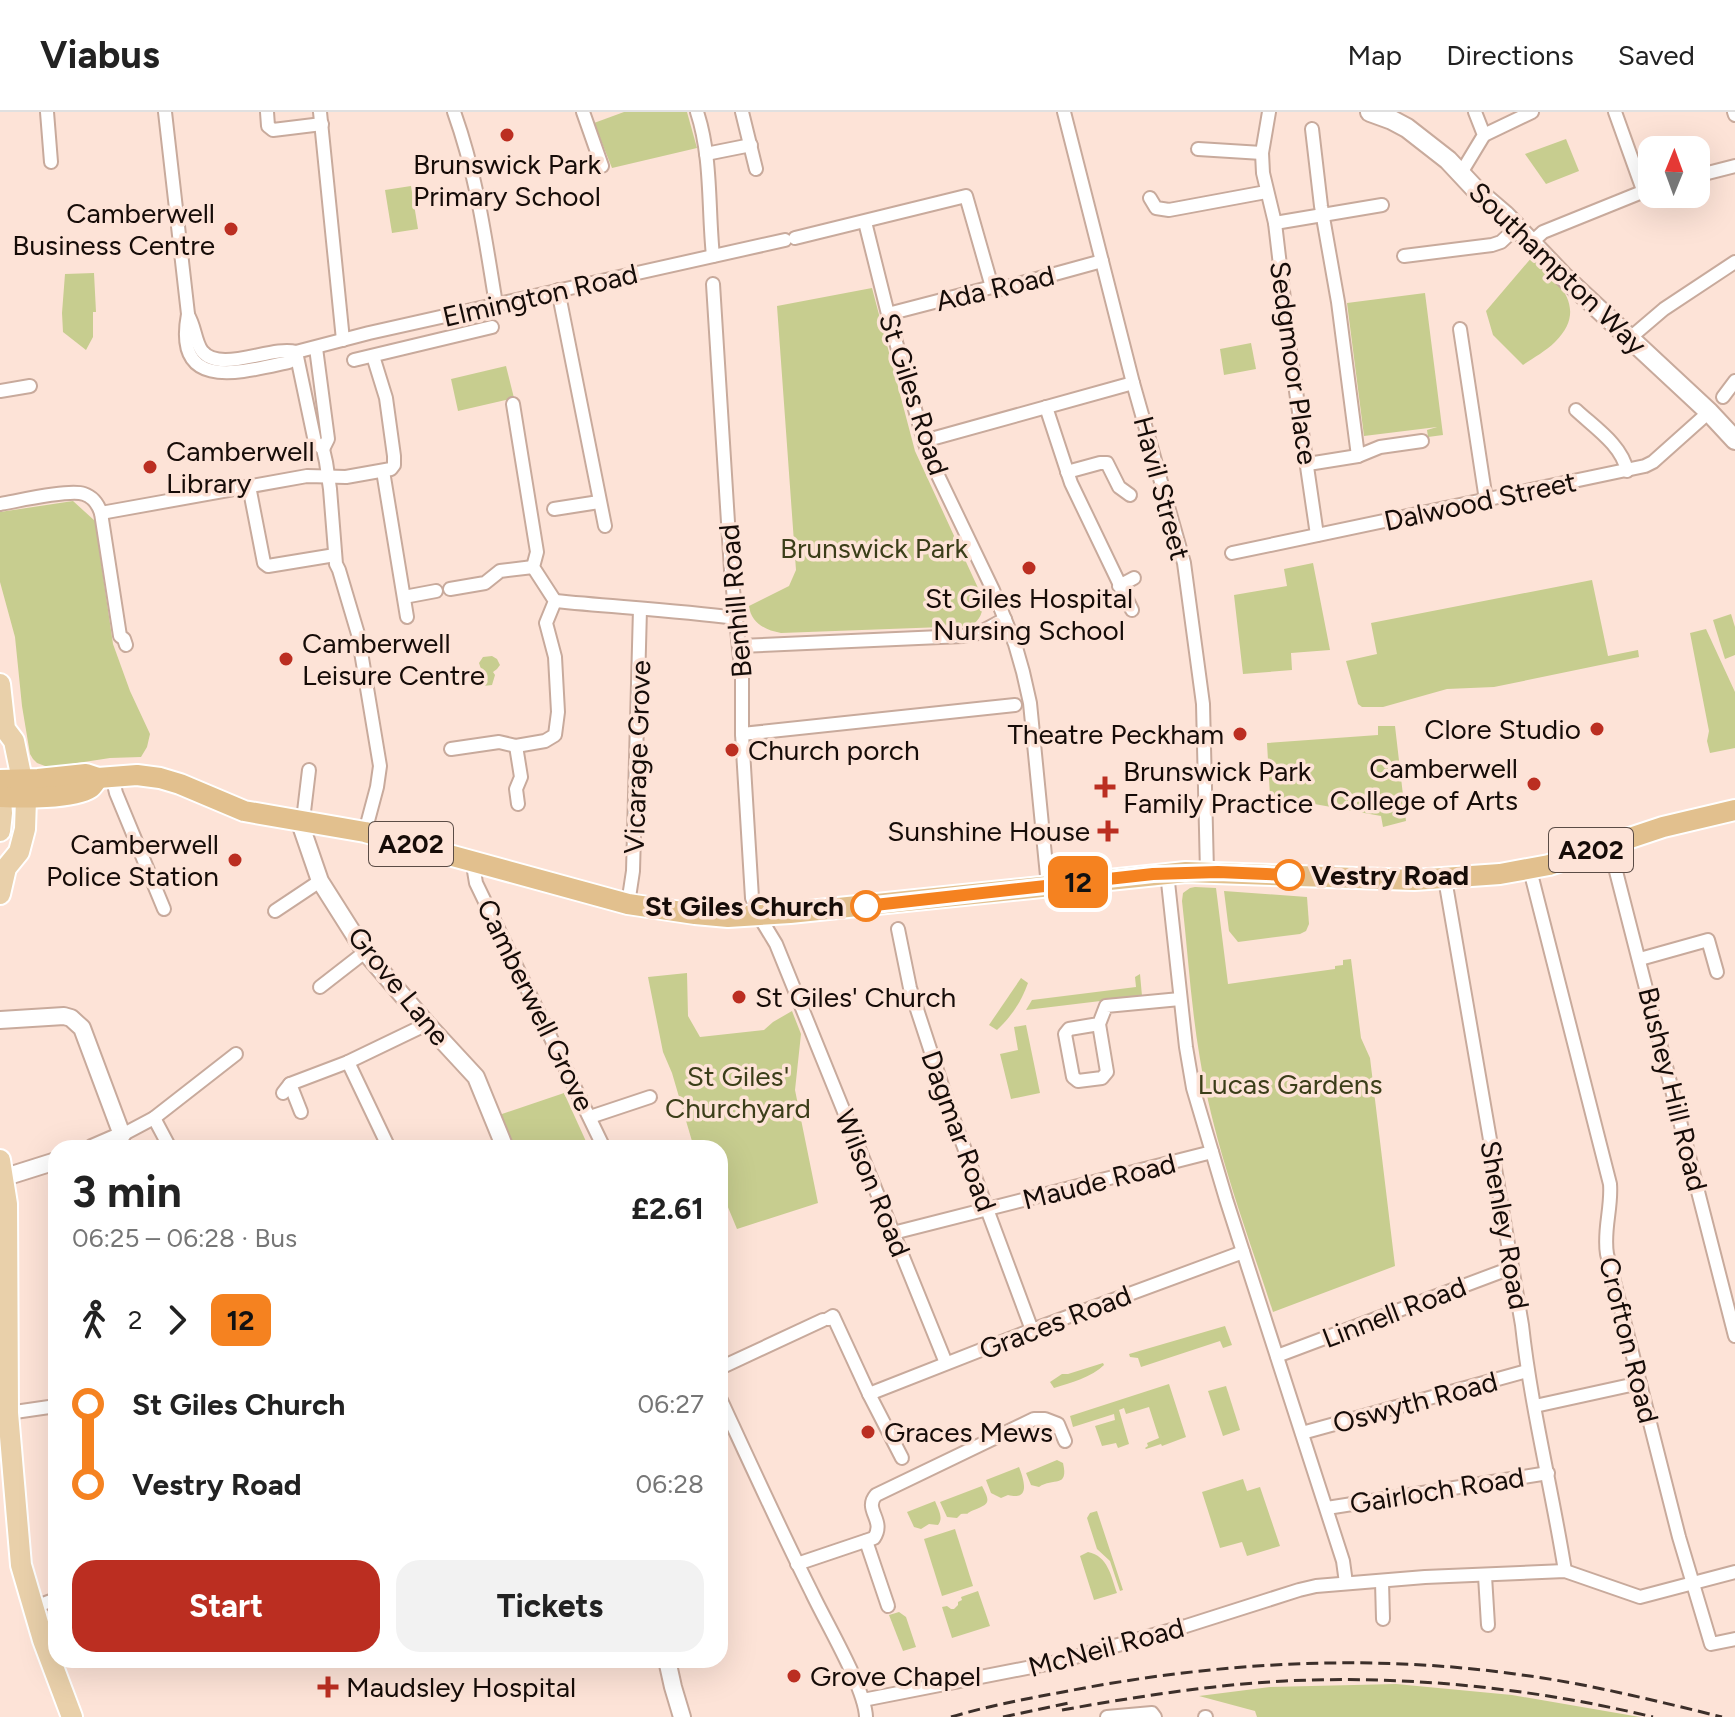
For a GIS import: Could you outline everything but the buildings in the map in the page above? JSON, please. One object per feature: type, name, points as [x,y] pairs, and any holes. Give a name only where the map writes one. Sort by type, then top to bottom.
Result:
[{"type":"highway","name":"A202","points":[[0,791],[25,789],[58,796],[90,788],[105,777],[137,775],[160,778],[244,811],[365,832],[628,904],[711,916],[759,916],[1167,873],[1445,879],[1530,870],[1663,827],[1735,810]]},
{"type":"main road","name":"Southampton Way","points":[[1370,112],[1407,128],[1448,160],[1564,277],[1735,440]]},
{"type":"main road","points":[[0,684],[3,734],[14,741],[25,789],[25,829],[19,852],[3,861],[0,894]]},
{"type":"main road","points":[[0,791],[0,831]]},
{"type":"main road","points":[[1,1173],[7,1204],[8,1413],[21,1565],[48,1652]]},
{"type":"main road","points":[[54,1668],[72,1717]]},
{"type":"street","points":[[47,112],[51,162]]},
{"type":"street","name":"Elmington Road","points":[[165,112],[188,315],[209,364],[286,349],[296,352],[316,348],[966,196],[992,287]]},
{"type":"street","points":[[267,112],[268,126],[273,130],[321,118],[343,340]]},
{"type":"street","points":[[454,112],[475,178],[496,304]]},
{"type":"street","points":[[583,112],[602,166]]},
{"type":"street","points":[[697,112],[706,154],[713,256]]},
{"type":"street","points":[[742,112],[756,169]]},
{"type":"street","name":"Havil Street","points":[[1064,112],[1133,383],[1184,563],[1203,704],[1207,872]]},
{"type":"street","name":"Sedgmoor Place","points":[[1269,112],[1262,153],[1266,192],[1275,223],[1317,535]]},
{"type":"street","points":[[1475,112],[1484,135]]},
{"type":"street","points":[[1461,173],[1484,135],[1532,112]]},
{"type":"street","points":[[1615,112],[1638,167]]},
{"type":"street","points":[[1312,129],[1358,456]]},
{"type":"street","points":[[706,154],[751,145]]},
{"type":"street","points":[[1198,149],[1262,153]]},
{"type":"street","points":[[1710,172],[1735,166]]},
{"type":"street","points":[[1150,198],[1156,208],[1169,210],[1266,192]]},
{"type":"street","points":[[1531,243],[1543,232],[1638,193]]},
{"type":"street","points":[[1275,223],[1382,205]]},
{"type":"street","name":"St Giles Road","points":[[865,222],[924,441],[1015,644],[1028,693],[1048,886]]},
{"type":"street","points":[[1404,256],[1492,245],[1501,242],[1516,228]]},
{"type":"street","name":"Ada Road","points":[[888,314],[992,287],[1000,289],[1102,261]]},
{"type":"street","points":[[1630,338],[1664,309],[1735,262]]},
{"type":"street","name":"Benhill Road","points":[[713,284],[729,541],[742,678],[742,734],[752,898],[759,916]]},
{"type":"street","points":[[558,290],[605,526]]},
{"type":"street","points":[[354,360],[492,327]]},
{"type":"street","points":[[1460,329],[1486,500]]},
{"type":"street","points":[[316,348],[328,439],[323,449],[336,566],[358,634],[380,766],[365,832]]},
{"type":"street","points":[[296,352],[315,442],[323,449]]},
{"type":"street","points":[[101,513],[307,476],[349,476],[383,471],[393,466],[386,398],[373,356]]},
{"type":"street","points":[[1723,397],[1735,381]]},
{"type":"street","points":[[924,441],[1133,383]]},
{"type":"street","points":[[0,391],[30,386]]},
{"type":"street","points":[[513,404],[537,552],[533,567],[555,601]]},
{"type":"street","points":[[1046,407],[1067,472],[1132,610]]},
{"type":"street","points":[[1576,410],[1619,451],[1627,471]]},
{"type":"street","name":"Dalwood Street","points":[[1232,553],[1627,471],[1653,462],[1709,412]]},
{"type":"street","points":[[1308,464],[1358,456],[1380,447],[1422,441]]},
{"type":"street","points":[[1067,472],[1107,463],[1119,487],[1130,495]]},
{"type":"street","points":[[383,471],[407,617]]},
{"type":"street","points":[[249,486],[264,563],[268,566],[335,555]]},
{"type":"street","points":[[0,504],[76,492],[93,499],[101,513],[120,636],[126,645]]},
{"type":"street","points":[[554,509],[599,502]]},
{"type":"street","points":[[450,589],[485,583],[500,571],[533,567]]},
{"type":"street","points":[[1119,586],[1134,578]]},
{"type":"street","points":[[404,597],[436,591]]},
{"type":"street","points":[[555,601],[736,618]]},
{"type":"street","points":[[451,749],[499,742],[516,746],[545,741],[555,735],[558,712],[555,657],[546,623],[555,601]]},
{"type":"street","name":"Vicarage Grove","points":[[628,904],[633,871],[640,609]]},
{"type":"street","points":[[739,646],[950,637],[979,633],[1005,619]]},
{"type":"street","points":[[742,734],[1015,705]]},
{"type":"street","points":[[516,746],[521,777],[516,789],[518,804]]},
{"type":"street","points":[[301,820],[309,770]]},
{"type":"street","points":[[105,777],[117,797],[164,909]]},
{"type":"street","name":"Grove Lane","points":[[301,820],[320,881],[365,952],[476,1077],[502,1140]]},
{"type":"street","name":"Bushey Hill Road","points":[[1609,844],[1735,1336]]},
{"type":"street","name":"Camberwell Grove","points":[[476,861],[476,883],[600,1140]]},
{"type":"street","name":"Crofton Road","points":[[1530,870],[1610,1184],[1605,1243],[1691,1583],[1711,1644],[1735,1639]]},
{"type":"street","points":[[1167,873],[1191,1079],[1243,1252],[1327,1508],[1343,1561],[1346,1583]]},
{"type":"street","name":"Shenley Road","points":[[1445,879],[1490,1133],[1527,1371],[1565,1571]]},
{"type":"street","points":[[275,911],[320,881]]},
{"type":"street","name":"Wilson Road","points":[[759,916],[773,937],[946,1363]]},
{"type":"street","name":"Dagmar Road","points":[[898,929],[910,988],[945,1096],[1032,1330]]},
{"type":"street","points":[[1640,959],[1708,940],[1717,972]]},
{"type":"street","points":[[320,987],[365,952]]},
{"type":"street","points":[[1099,1024],[1069,1029],[1065,1034],[1073,1077],[1078,1081],[1102,1078],[1107,1072],[1099,1024],[1106,1006],[1180,999]]},
{"type":"street","points":[[0,1020],[64,1016],[77,1022],[82,1028],[122,1135]]},
{"type":"street","points":[[301,1112],[287,1089],[427,1024]]},
{"type":"street","points":[[110,1140],[154,1118],[236,1054]]},
{"type":"street","points":[[348,1062],[385,1140]]},
{"type":"street","points":[[590,1117],[650,1097]]},
{"type":"street","points":[[154,1118],[166,1140]]},
{"type":"street","name":"Maude Road","points":[[893,1233],[1212,1152]]},
{"type":"street","points":[[1,1173],[48,1163]]},
{"type":"street","name":"Graces Road","points":[[869,1394],[1243,1252]]},
{"type":"street","name":"Linnell Road","points":[[1277,1356],[1511,1268]]},
{"type":"street","points":[[728,1364],[833,1316],[902,1458]]},
{"type":"street","name":"Oswyth Road","points":[[1302,1433],[1527,1371]]},
{"type":"street","points":[[1535,1406],[1640,1383]]},
{"type":"street","points":[[8,1413],[48,1407]]},
{"type":"street","points":[[728,1415],[855,1680],[866,1716]]},
{"type":"street","points":[[797,1564],[874,1538],[878,1525],[871,1506],[876,1495],[1034,1419],[1058,1424],[1065,1441]]},
{"type":"street","name":"Gairloch Road","points":[[1327,1508],[1548,1473]]},
{"type":"street","points":[[866,1541],[888,1606]]},
{"type":"street","points":[[1565,1571],[1640,1597],[1735,1572]]},
{"type":"street","name":"McNeil Road","points":[[863,1700],[1057,1662],[1299,1590],[1425,1577],[1565,1571]]},
{"type":"street","points":[[1485,1576],[1488,1625]]},
{"type":"street","points":[[1382,1582],[1383,1619]]},
{"type":"street","points":[[32,1608],[48,1602]]},
{"type":"street","points":[[669,1668],[682,1717]]},
{"type":"street","points":[[1107,1717],[1152,1713],[1155,1717]]},
{"type":"green space","points":[[624,112],[687,112],[697,148],[612,168],[594,123]]},
{"type":"green space","points":[[1566,139],[1579,171],[1546,184],[1525,154]]},
{"type":"green space","points":[[411,186],[418,229],[392,233],[385,190]]},
{"type":"green space","points":[[1532,257],[1560,286],[1570,307],[1570,318],[1555,342],[1523,365],[1493,335],[1486,311]]},
{"type":"green space","points":[[94,273],[96,312],[93,312],[93,337],[86,350],[63,332],[65,274]]},
{"type":"green space","name":"Brunswick Park","points":[[872,288],[915,451],[984,601],[982,613],[970,626],[775,632],[756,621],[749,606],[789,586],[796,570],[777,306]]},
{"type":"green space","points":[[1425,293],[1443,435],[1428,437],[1427,430],[1437,427],[1364,436],[1347,303]]},
{"type":"green space","points":[[1251,343],[1256,369],[1224,375],[1220,349]]},
{"type":"green space","points":[[506,366],[514,398],[458,411],[451,379]]},
{"type":"green space","points":[[73,501],[95,521],[113,644],[150,734],[141,757],[45,766],[37,763],[30,754],[15,637],[0,582],[0,512]]},
{"type":"green space","points":[[1313,563],[1330,650],[1291,653],[1292,670],[1243,674],[1234,595],[1287,586],[1284,569]]},
{"type":"green space","points":[[1592,580],[1608,656],[1638,650],[1639,657],[1494,687],[1447,689],[1383,707],[1362,707],[1358,704],[1346,661],[1377,654],[1371,623]]},
{"type":"green space","points":[[1731,614],[1735,627],[1735,655],[1725,659],[1713,620]]},
{"type":"green space","points":[[1706,629],[1735,692],[1735,748],[1710,753],[1707,741],[1709,731],[1690,633]]},
{"type":"green space","points":[[492,656],[500,665],[493,672],[492,685],[483,686],[477,678],[481,669],[479,663],[483,657]]},
{"type":"green space","points":[[1378,726],[1395,726],[1406,821],[1383,827],[1381,816],[1270,796],[1267,743],[1378,735]]},
{"type":"green space","name":"Lucas Gardens","points":[[1195,887],[1216,888],[1228,984],[1335,969],[1335,966],[1343,965],[1343,960],[1351,959],[1361,1038],[1370,1058],[1395,1266],[1273,1312],[1222,1155],[1200,1059],[1182,901],[1183,893]]},
{"type":"green space","points":[[1224,891],[1307,897],[1309,924],[1306,931],[1238,942],[1229,931]]},
{"type":"green space","name":"St Giles' Churchyard","points":[[687,973],[688,1016],[700,1037],[764,1030],[792,1011],[801,1034],[795,1090],[818,1203],[737,1229],[728,1207],[728,1140],[692,1140],[663,1052],[648,977]]},
{"type":"green space","points":[[1140,974],[1142,996],[1026,1010],[1032,1000],[1136,987],[1135,977]]},
{"type":"green space","points":[[1021,978],[1028,983],[1022,996],[1012,1014],[997,1030],[989,1025]]},
{"type":"green space","points":[[1026,1025],[1040,1093],[1011,1099],[1000,1054],[1018,1050],[1014,1027]]},
{"type":"green space","points":[[564,1093],[585,1140],[508,1140],[499,1115]]},
{"type":"green space","points":[[1225,1326],[1232,1345],[1223,1348],[1220,1341],[1141,1367],[1138,1358],[1129,1354]]},
{"type":"green space","points":[[1103,1363],[1093,1373],[1074,1382],[1054,1388],[1050,1382],[1062,1374]]},
{"type":"green space","points":[[1169,1384],[1186,1437],[1146,1449],[1147,1443],[1159,1438],[1149,1407],[1126,1414],[1124,1408],[1119,1410],[1129,1444],[1118,1448],[1116,1443],[1102,1446],[1095,1426],[1115,1420],[1114,1414],[1073,1427],[1070,1416]]},
{"type":"green space","points":[[1226,1386],[1240,1430],[1223,1436],[1208,1391]]},
{"type":"green space","points":[[1057,1460],[1063,1463],[1062,1479],[1039,1487],[1031,1485],[1026,1473]]},
{"type":"green space","points":[[1019,1467],[1024,1488],[1020,1495],[1001,1498],[991,1493],[986,1480]]},
{"type":"green space","points":[[1243,1479],[1247,1491],[1260,1487],[1280,1546],[1247,1556],[1242,1542],[1220,1548],[1202,1492]]},
{"type":"green space","points":[[982,1486],[987,1499],[985,1504],[957,1518],[947,1517],[940,1502]]},
{"type":"green space","points":[[935,1501],[940,1516],[938,1525],[929,1524],[921,1529],[914,1527],[907,1512]]},
{"type":"green space","points":[[1097,1511],[1123,1590],[1120,1591],[1110,1561],[1097,1549],[1087,1518]]},
{"type":"green space","points":[[955,1529],[973,1586],[942,1596],[924,1539]]},
{"type":"green space","points":[[1088,1552],[1104,1562],[1117,1593],[1094,1600],[1080,1556]]},
{"type":"green space","points":[[978,1591],[990,1626],[952,1638],[942,1607],[954,1609],[961,1597]]},
{"type":"green space","points":[[899,1612],[906,1617],[916,1647],[903,1651],[889,1615]]},
{"type":"green space","points":[[1396,1684],[1512,1695],[1640,1717],[1257,1717],[1255,1711],[1199,1696],[1270,1687]]},
{"type":"railway","points":[[951,1717],[1035,1697],[1175,1674],[1288,1664],[1345,1663],[1458,1668],[1541,1678],[1619,1692],[1722,1717]]},
{"type":"railway","points":[[1062,1710],[1229,1685],[1377,1680],[1516,1691],[1653,1717]]},
{"type":"railway","points":[[1003,1717],[1073,1702]]},
{"type":"bus line","name":"12","points":[[866,906],[1153,874],[1218,872],[1289,875]]},
{"type":"place","name":"Brunswick Park Primary School","points":[[507,135]]},
{"type":"place","name":"Camberwell Business Centre","points":[[231,229]]},
{"type":"place","name":"Camberwell Library","points":[[150,467]]},
{"type":"place","name":"St Giles Hospital Nursing School","points":[[1029,568]]},
{"type":"place","name":"Camberwell Leisure Centre","points":[[286,659]]},
{"type":"place","name":"Clore Studio","points":[[1597,729]]},
{"type":"place","name":"Theatre Peckham","points":[[1240,734]]},
{"type":"place","name":"Church porch","points":[[732,750]]},
{"type":"place","name":"Camberwell College of Arts","points":[[1534,784]]},
{"type":"place","name":"Brunswick Park Family Practice","points":[[1105,787]]},
{"type":"place","name":"Sunshine House","points":[[1108,831]]},
{"type":"place","name":"Camberwell Police Station","points":[[235,860]]},
{"type":"place","name":"Vestry Road","points":[[1289,875]]},
{"type":"place","name":"St Giles Church","points":[[866,906]]},
{"type":"place","name":"St Giles' Church","points":[[739,997]]},
{"type":"place","name":"Graces Mews","points":[[868,1432]]},
{"type":"place","name":"Grove Chapel","points":[[794,1676]]},
{"type":"place","name":"Maudsley Hospital","points":[[328,1687]]}]
